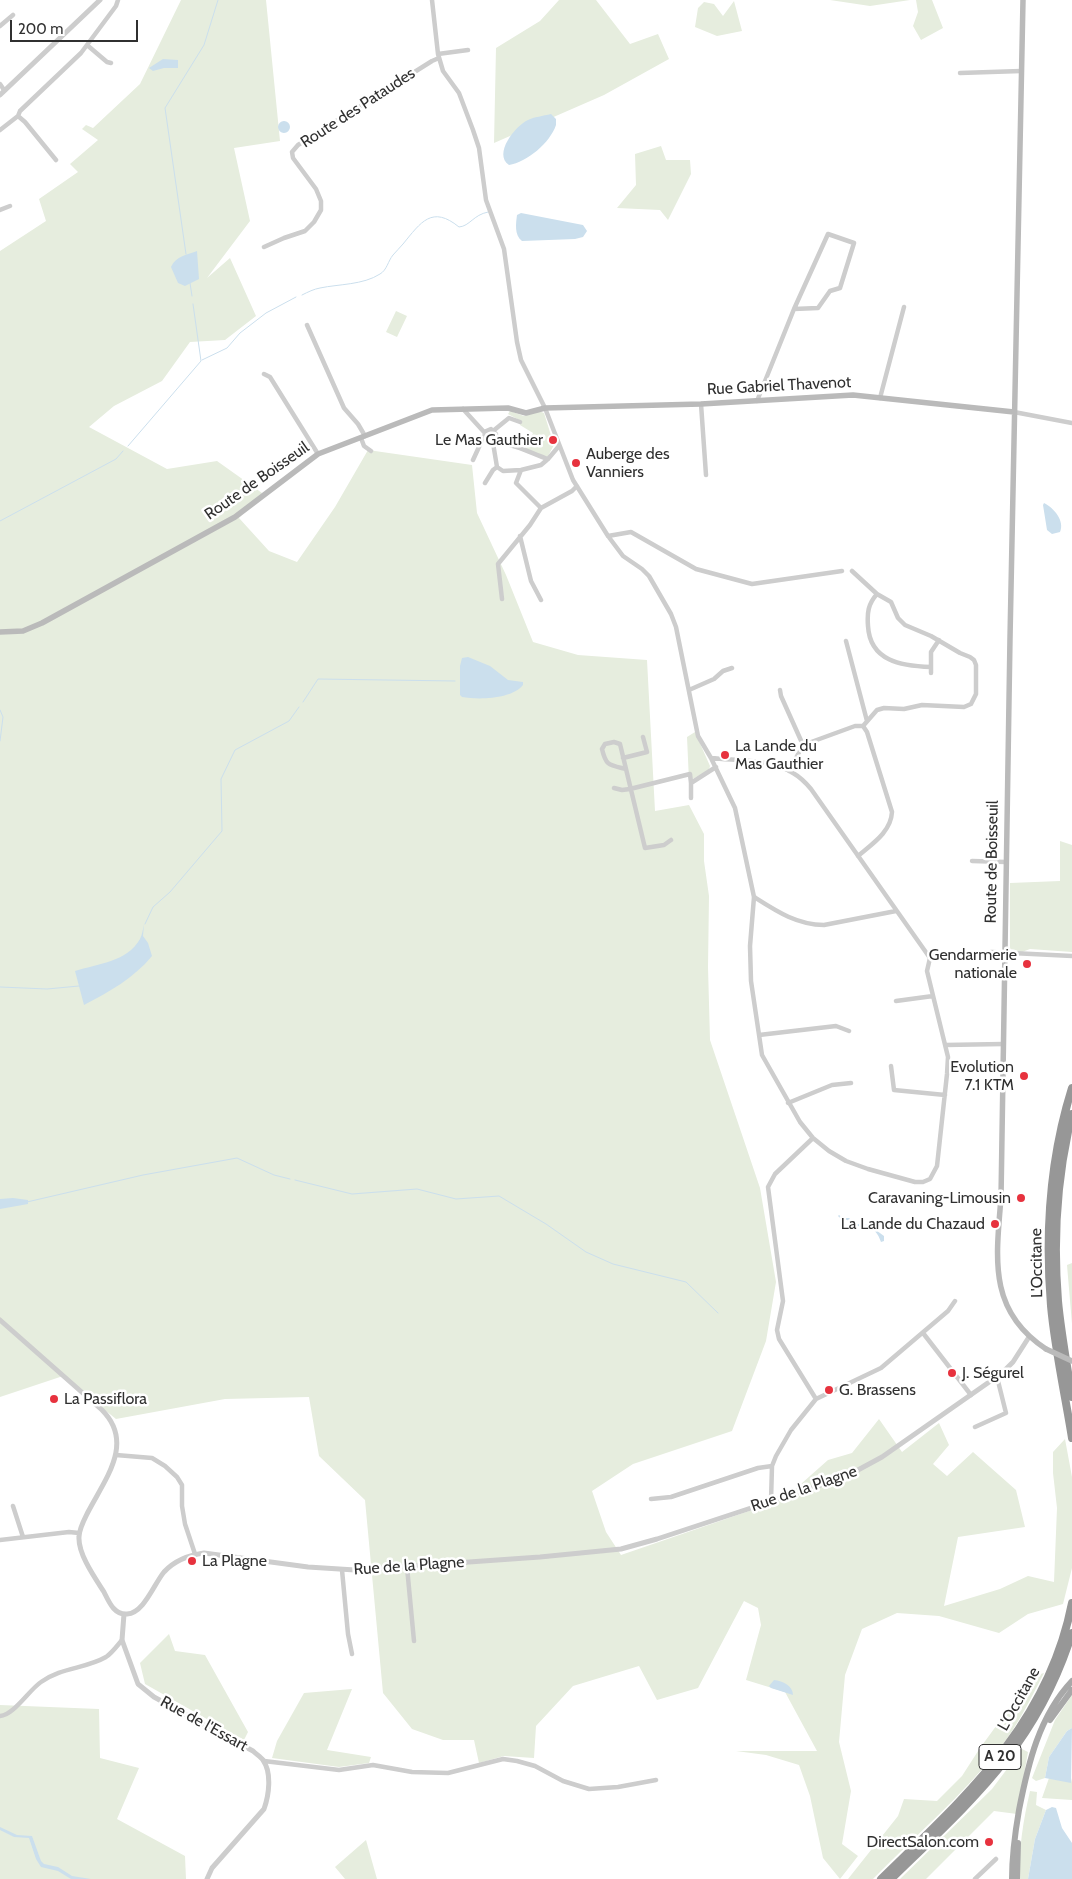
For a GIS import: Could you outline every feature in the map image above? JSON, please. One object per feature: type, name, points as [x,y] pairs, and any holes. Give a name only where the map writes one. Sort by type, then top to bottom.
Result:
[{"type":"highway","name":"L'Occitane","points":[[1072,1088],[1057,1151],[1048,1247],[1051,1308],[1072,1438]]},
{"type":"highway","name":"L'Occitane","points":[[1072,1114],[1062,1163],[1056,1256],[1059,1310],[1072,1397]]},
{"type":"highway","name":"L'Occitane","points":[[881,1879],[976,1785],[1008,1747],[1032,1709],[1046,1682],[1061,1642],[1072,1603]]},
{"type":"highway","name":"L'Occitane","points":[[891,1879],[968,1804],[1011,1755],[1031,1726],[1049,1693],[1062,1664],[1072,1633]]},
{"type":"main road","name":"Route de Boisseuil","points":[[1023,0],[1001,1198],[997,1262],[1004,1300],[1014,1320],[1029,1337],[1046,1350],[1072,1361]]},
{"type":"main road","name":"Rue Gabriel Thavenot","points":[[545,408],[701,404],[853,395],[1014,412]]},
{"type":"main road","name":"Route de Boisseuil","points":[[0,632],[23,631],[42,623],[202,536],[235,517],[318,454],[432,410],[505,408],[526,413],[545,408]]},
{"type":"main road","points":[[1012,1879],[1014,1840],[1029,1763],[1038,1736],[1072,1681]]},
{"type":"main road","points":[[1017,1879],[1019,1830],[1029,1774],[1055,1708],[1072,1690]]},
{"type":"street","points":[[0,84],[3,92],[100,0]]},
{"type":"street","points":[[0,130],[18,116],[20,111],[48,86],[87,45],[116,6],[118,0]]},
{"type":"street","points":[[432,0],[439,56],[443,71],[459,92],[479,148],[483,185],[504,249],[519,352],[525,369],[545,408],[577,486],[608,536],[623,556],[649,576],[671,614],[676,627],[698,736],[712,758],[735,808],[754,897],[750,946],[751,981],[762,1055],[788,1103],[813,1138],[846,1161],[915,1182],[923,1182],[934,1174],[937,1166],[947,1074],[945,1045],[927,970],[930,958],[811,789],[789,771],[770,764],[712,758]]},
{"type":"street","points":[[0,26],[13,15]]},
{"type":"street","points":[[87,45],[107,62],[111,63]]},
{"type":"street","points":[[439,56],[468,50]]},
{"type":"street","name":"Route des Pataudes","points":[[264,247],[284,238],[305,232],[321,210],[321,201],[316,189],[293,158],[292,152],[298,145],[439,56]]},
{"type":"street","points":[[960,72],[1021,71]]},
{"type":"street","points":[[18,116],[56,160]]},
{"type":"street","points":[[0,210],[10,206]]},
{"type":"street","points":[[757,401],[794,308],[828,234],[854,243],[840,288],[830,291],[818,308],[794,308]]},
{"type":"street","points":[[880,398],[904,307]]},
{"type":"street","points":[[308,326],[344,408],[358,424],[364,446],[371,451]]},
{"type":"street","points":[[264,374],[270,376],[318,454]]},
{"type":"street","points":[[701,404],[706,475]]},
{"type":"street","points":[[505,408],[509,418],[520,422]]},
{"type":"street","points":[[462,409],[484,432]]},
{"type":"street","points":[[1014,412],[1072,423]]},
{"type":"street","points":[[484,432],[491,429],[493,431],[509,418]]},
{"type":"street","points":[[493,431],[496,434],[493,443],[497,466],[503,471],[521,470],[541,465],[559,446]]},
{"type":"street","points":[[473,460],[484,432]]},
{"type":"street","points":[[483,438],[493,443],[502,442],[548,459]]},
{"type":"street","points":[[485,483],[492,470],[497,466]]},
{"type":"street","points":[[521,470],[516,483],[541,508]]},
{"type":"street","points":[[502,600],[498,564],[541,508],[572,491],[577,486]]},
{"type":"street","points":[[608,536],[631,532],[696,569],[752,584],[842,571]]},
{"type":"street","points":[[520,536],[531,581],[541,600]]},
{"type":"street","points":[[789,771],[803,745],[855,726],[863,726],[877,710],[922,706],[964,707],[971,704],[976,694],[976,665],[974,660],[939,640],[905,625],[898,618],[891,602],[876,594],[852,571]]},
{"type":"street","points":[[876,594],[871,600],[867,616],[868,636],[879,654],[892,661],[931,670],[931,652],[939,640]]},
{"type":"street","points":[[846,641],[868,721]]},
{"type":"street","points":[[689,690],[714,679],[723,671],[732,668]]},
{"type":"street","points":[[780,690],[803,745]]},
{"type":"street","points":[[858,856],[887,830],[892,821],[892,812],[867,732],[863,726]]},
{"type":"street","points":[[623,758],[647,752],[643,737]]},
{"type":"street","points":[[626,769],[609,765],[605,761],[602,749],[605,744],[614,742],[620,744],[645,848],[664,845],[671,840]]},
{"type":"street","points":[[691,783],[716,768]]},
{"type":"street","points":[[614,788],[630,789],[690,774],[691,798]]},
{"type":"street","points":[[972,861],[1006,862]]},
{"type":"street","points":[[754,897],[788,918],[813,925],[824,925],[896,911]]},
{"type":"street","points":[[930,958],[992,952],[1072,956]]},
{"type":"street","points":[[896,1001],[933,996]]},
{"type":"street","points":[[759,1035],[836,1026],[849,1031]]},
{"type":"street","points":[[945,1045],[1003,1044]]},
{"type":"street","points":[[891,1066],[894,1090],[945,1095]]},
{"type":"street","points":[[788,1103],[832,1085],[851,1083]]},
{"type":"street","points":[[813,1138],[775,1174],[768,1187],[784,1301],[778,1330],[779,1339],[816,1399]]},
{"type":"street","points":[[771,1501],[772,1466],[791,1430],[816,1399],[880,1368],[948,1311],[955,1301]]},
{"type":"street","points":[[0,1320],[108,1415],[115,1426],[118,1444],[116,1455],[79,1533],[79,1546],[112,1608],[124,1614]]},
{"type":"street","points":[[923,1333],[971,1395]]},
{"type":"street","name":"Rue de la Plagne","points":[[124,1614],[131,1614],[139,1609],[164,1572],[174,1563],[195,1554],[204,1553],[342,1570],[540,1557],[621,1549],[657,1539],[845,1477],[871,1465],[997,1377],[1013,1362],[1029,1337]]},
{"type":"street","points":[[975,1427],[1006,1413],[997,1377]]},
{"type":"street","points":[[116,1455],[152,1458],[177,1477],[182,1485],[182,1506],[185,1524],[195,1554]]},
{"type":"street","points":[[651,1499],[672,1497],[758,1468],[772,1466]]},
{"type":"street","points":[[13,1506],[23,1537]]},
{"type":"street","points":[[0,1540],[70,1532],[79,1533]]},
{"type":"street","points":[[407,1567],[414,1641]]},
{"type":"street","points":[[342,1570],[348,1634],[352,1654]]},
{"type":"street","name":"Rue de l'Essart","points":[[124,1614],[122,1640],[138,1684],[144,1690],[253,1751],[264,1761],[269,1780],[268,1798],[264,1809],[212,1868],[207,1879]]},
{"type":"street","points":[[0,1716],[4,1716],[11,1711],[38,1683],[63,1670],[95,1662],[107,1656],[122,1640]]},
{"type":"street","points":[[264,1761],[339,1770],[373,1765],[412,1772],[448,1773],[503,1759],[535,1766],[563,1781],[589,1789],[618,1787],[656,1780]]},
{"type":"street","points":[[976,1879],[996,1859]]},
{"type":"green space","points":[[181,0],[266,0],[280,141],[234,148],[250,221],[207,278],[230,258],[256,316],[225,340],[190,342],[162,381],[114,406],[89,427],[167,469],[217,461],[262,493],[239,518],[269,551],[297,562],[335,507],[368,450],[472,465],[477,513],[506,575],[533,642],[578,655],[647,660],[655,811],[689,805],[704,834],[704,861],[709,896],[710,1040],[760,1188],[776,1282],[766,1341],[732,1431],[633,1464],[592,1491],[606,1532],[621,1555],[784,1499],[828,1460],[852,1453],[879,1419],[902,1452],[939,1423],[949,1445],[933,1464],[947,1476],[973,1452],[1016,1490],[1025,1527],[958,1537],[944,1606],[1000,1589],[1028,1576],[1054,1582],[1057,1508],[1053,1452],[1065,1439],[1072,1477],[1072,1568],[1063,1604],[1028,1614],[999,1633],[939,1616],[897,1613],[862,1629],[845,1675],[839,1742],[851,1791],[842,1844],[858,1856],[840,1879],[823,1858],[810,1796],[799,1765],[766,1755],[736,1751],[817,1751],[785,1692],[746,1680],[761,1625],[758,1608],[744,1601],[698,1688],[657,1700],[639,1666],[573,1686],[536,1726],[534,1758],[504,1756],[479,1763],[474,1740],[443,1740],[412,1729],[383,1693],[365,1500],[319,1456],[309,1397],[225,1399],[116,1419],[63,1376],[0,1397],[0,251],[46,221],[39,199],[78,172],[70,164],[98,140],[82,129],[86,125],[93,128],[140,84]]},
{"type":"green space","points":[[559,0],[596,0],[630,44],[658,34],[669,59],[604,95],[494,143],[496,48],[540,21]]},
{"type":"green space","points":[[830,0],[910,0],[870,6]]},
{"type":"green space","points":[[916,0],[932,0],[943,28],[921,40],[913,26],[918,12]]},
{"type":"green space","points":[[734,1],[742,31],[717,36],[695,27],[698,8],[704,2],[714,4],[723,16]]},
{"type":"green space","points":[[661,146],[666,160],[690,160],[691,174],[668,220],[660,210],[617,208],[636,185],[635,154]]},
{"type":"green space","points":[[396,311],[407,316],[397,337],[386,332]]},
{"type":"green space","points":[[510,411],[524,416],[539,411],[544,413],[554,445],[548,456],[545,457],[524,449],[533,433],[520,425],[521,421],[508,414]]},
{"type":"green space","points":[[695,732],[710,766],[709,770],[689,781],[687,737]]},
{"type":"green space","points":[[1060,841],[1072,845],[1072,952],[1030,949],[1022,952],[1010,949],[1010,883],[1060,881]]},
{"type":"green space","points":[[1072,1263],[1072,1324],[1067,1265]]},
{"type":"green space","points":[[169,1634],[175,1651],[205,1655],[248,1732],[244,1740],[145,1684],[140,1663]]},
{"type":"green space","points":[[1044,1673],[1007,1739],[970,1783],[873,1879],[848,1879],[898,1816],[904,1799],[937,1801],[962,1776],[1013,1703],[1026,1678]]},
{"type":"green space","points":[[352,1689],[327,1750],[371,1757],[369,1763],[339,1767],[272,1758],[277,1741],[304,1693]]},
{"type":"green space","points":[[1072,1695],[1072,1728],[1067,1731],[1049,1757],[1045,1778],[1036,1781],[1032,1778],[1055,1720]]},
{"type":"green space","points":[[0,1705],[99,1709],[100,1758],[139,1768],[117,1819],[185,1856],[186,1879],[0,1879]]},
{"type":"green space","points":[[1022,1749],[1028,1752],[1017,1814],[994,1811],[926,1879],[900,1879],[992,1789]]},
{"type":"green space","points":[[1049,1778],[1071,1782],[1072,1778],[1072,1800],[1042,1798]]},
{"type":"green space","points":[[1030,1791],[1037,1792],[1036,1805],[1046,1810],[1035,1839],[1028,1879],[1019,1879],[1022,1835]]},
{"type":"green space","points":[[366,1840],[377,1879],[345,1879],[335,1867]]},
{"type":"water","points":[[163,59],[178,60],[178,68],[164,68],[153,71],[149,68]]},
{"type":"water","points":[[551,114],[556,119],[556,125],[549,138],[530,156],[509,165],[503,154],[512,134],[528,120]]},
{"type":"water","points":[[284,121],[290,127],[284,133],[278,127]]},
{"type":"water","points":[[521,213],[583,225],[587,231],[583,237],[575,239],[522,241],[516,229],[517,215]]},
{"type":"water","points":[[197,251],[199,279],[185,286],[178,283],[171,267],[173,263],[182,256]]},
{"type":"water","points":[[1044,503],[1058,515],[1061,524],[1060,532],[1052,534],[1047,530]]},
{"type":"water","points":[[468,657],[490,666],[508,680],[523,682],[523,685],[518,690],[503,696],[486,698],[462,697],[460,695],[460,666],[462,658]]},
{"type":"water","points":[[144,924],[143,936],[148,943],[152,956],[129,978],[112,990],[84,1005],[75,971],[111,961],[127,953],[140,939]]},
{"type":"water","points":[[0,1199],[28,1200],[28,1204],[0,1209]]},
{"type":"water","points":[[839,1215],[843,1218],[849,1218],[856,1224],[869,1225],[884,1236],[884,1241],[881,1242],[879,1236],[873,1230],[841,1219]]},
{"type":"water","points":[[774,1680],[787,1684],[793,1695],[771,1688],[769,1686]]},
{"type":"water","points":[[1072,1728],[1071,1783],[1045,1778],[1049,1757],[1067,1731]]},
{"type":"water","points":[[1052,1807],[1056,1808],[1062,1828],[1072,1843],[1072,1879],[1028,1879],[1035,1839],[1046,1810]]},
{"type":"water","points":[[0,1827],[17,1835],[32,1836],[41,1861],[44,1864],[58,1867],[72,1876],[91,1879],[71,1879],[58,1871],[41,1867],[36,1859],[29,1838],[14,1837],[0,1830]]},
{"type":"waterway","points":[[186,254],[165,108],[204,45],[218,0]]},
{"type":"waterway","points":[[302,295],[318,288],[351,284],[380,274],[391,257],[416,229],[428,219],[441,217],[459,227],[488,212]]},
{"type":"waterway","points":[[190,283],[192,296]]},
{"type":"waterway","points":[[202,360],[227,348],[240,333],[266,313],[296,297]]},
{"type":"waterway","points":[[128,446],[201,361],[193,304]]},
{"type":"waterway","points":[[0,521],[116,459],[123,451]]},
{"type":"waterway","points":[[303,702],[318,679],[455,681]]},
{"type":"waterway","points":[[145,924],[153,907],[170,892],[222,831],[221,779],[235,750],[289,721],[299,707]]},
{"type":"waterway","points":[[0,710],[3,717],[0,741]]},
{"type":"waterway","points":[[0,987],[47,989],[79,986]]},
{"type":"waterway","points":[[27,1202],[143,1175],[237,1158],[274,1175],[290,1179]]},
{"type":"waterway","points":[[295,1180],[352,1194],[417,1189],[456,1199],[499,1196],[546,1224],[586,1252],[613,1264],[686,1282],[718,1313]]},
{"type":"place","name":"Le Mas Gauthier","points":[[553,440]]},
{"type":"place","name":"Auberge des Vanniers","points":[[576,463]]},
{"type":"place","name":"La Lande du Mas Gauthier","points":[[725,755]]},
{"type":"place","name":"Gendarmerie nationale","points":[[1027,964]]},
{"type":"place","name":"Evolution 7.1 KTM","points":[[1024,1076]]},
{"type":"place","name":"Caravaning-Limousin","points":[[1021,1198]]},
{"type":"place","name":"La Lande du Chazaud","points":[[995,1224]]},
{"type":"place","name":"J. Ségurel","points":[[952,1373]]},
{"type":"place","name":"G. Brassens","points":[[829,1390]]},
{"type":"place","name":"La Passiflora","points":[[54,1399]]},
{"type":"place","name":"La Plagne","points":[[192,1561]]},
{"type":"place","name":"DirectSalon.com","points":[[989,1842]]}]
